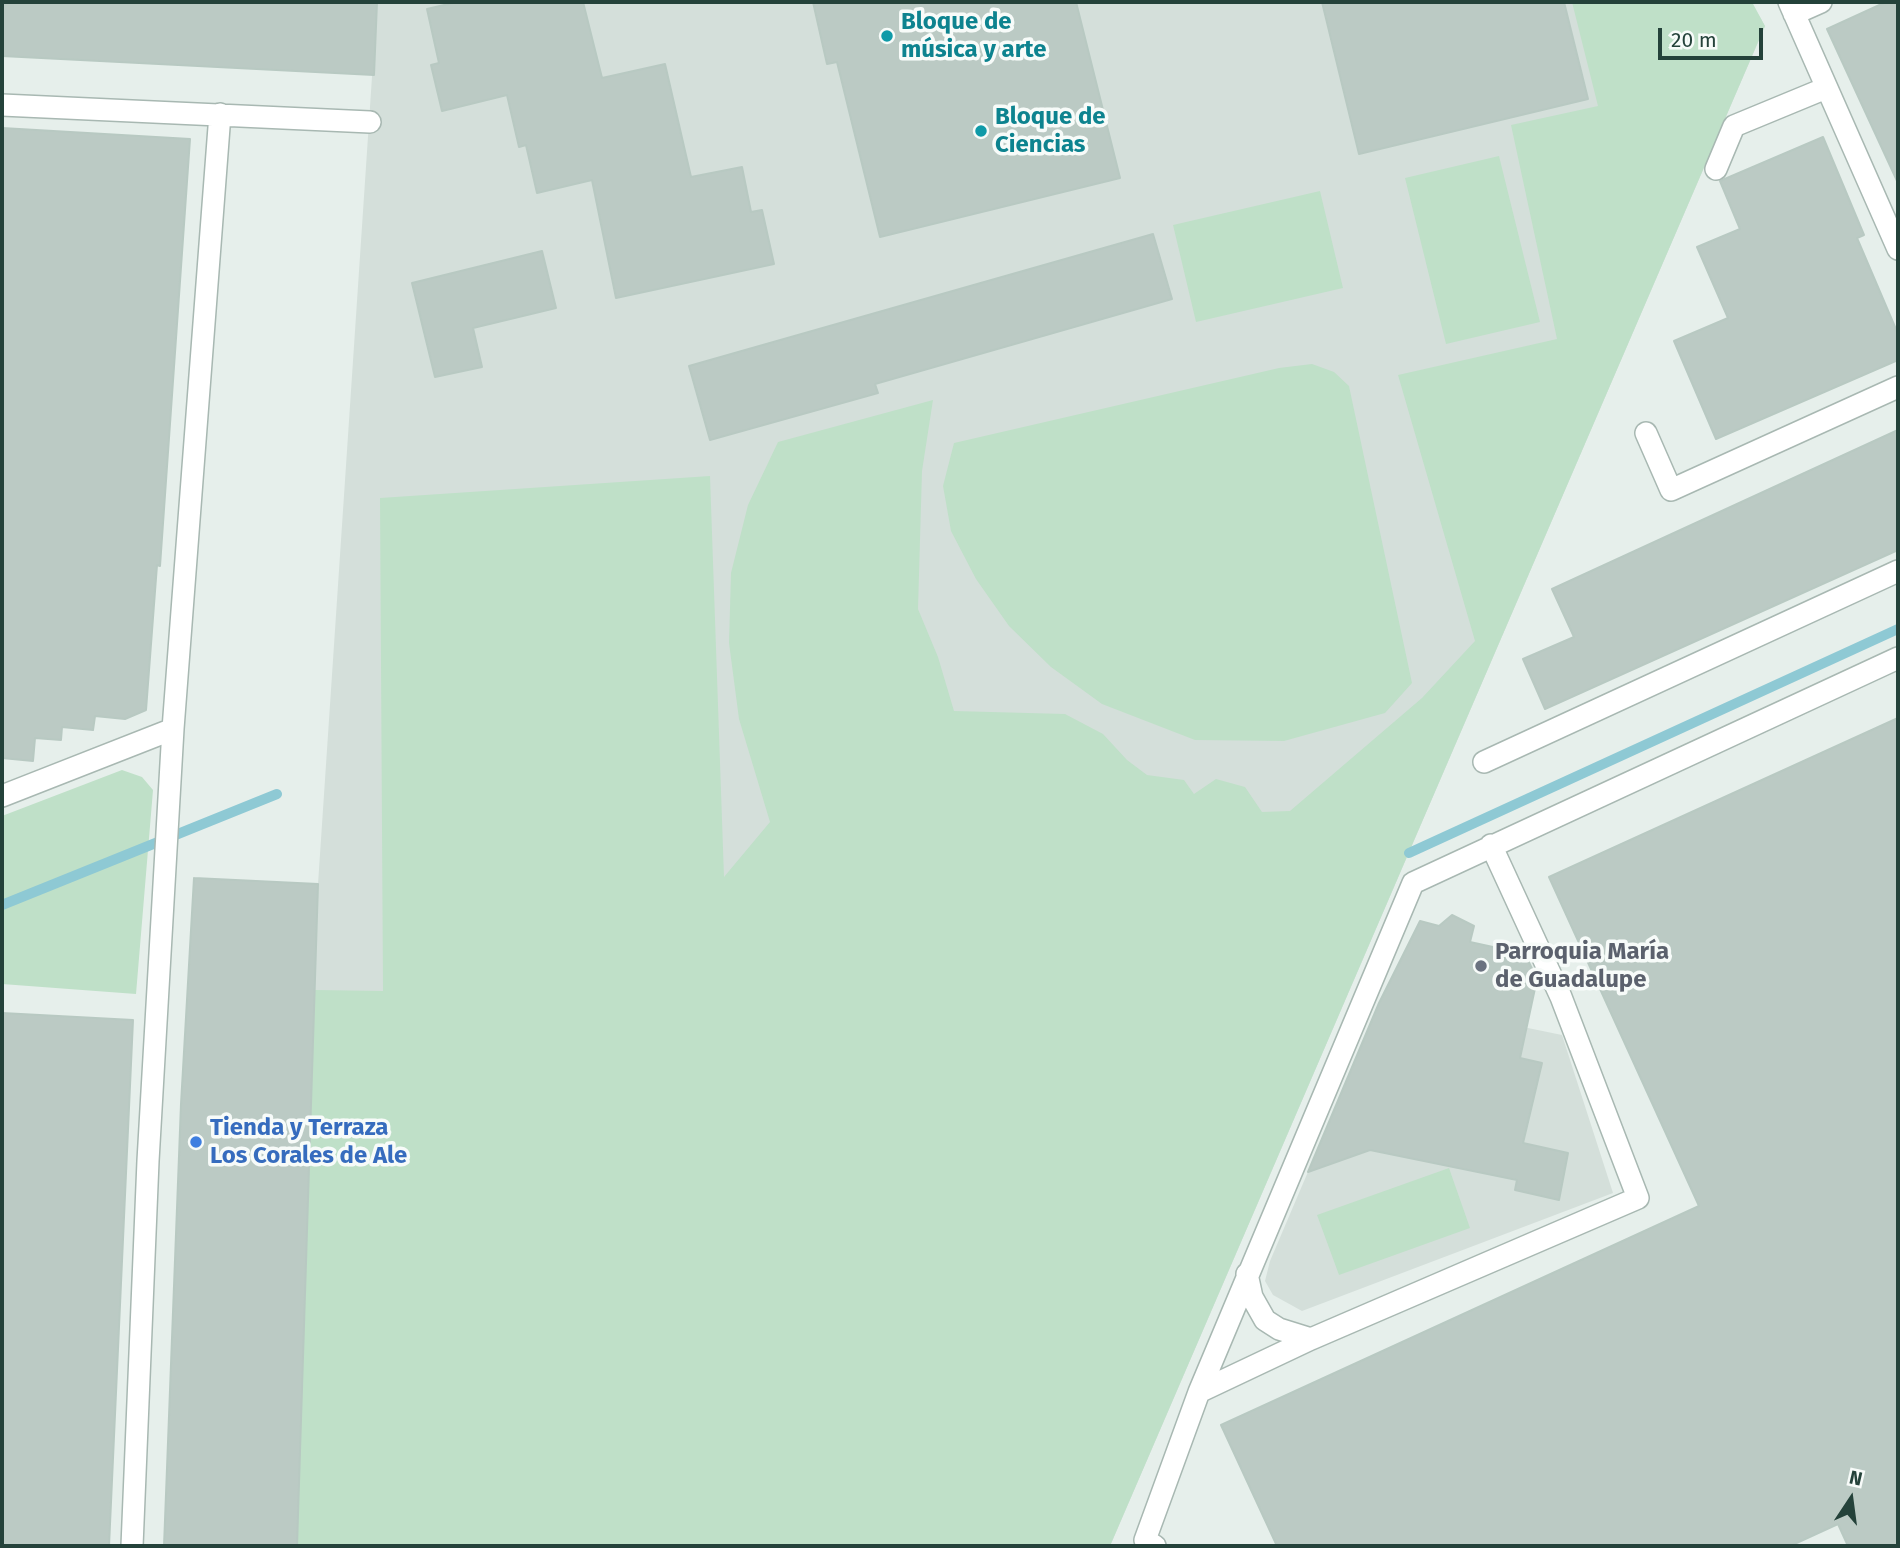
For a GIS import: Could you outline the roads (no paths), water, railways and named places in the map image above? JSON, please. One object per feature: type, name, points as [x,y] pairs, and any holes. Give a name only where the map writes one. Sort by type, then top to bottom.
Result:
[{"type":"street","points":[[1821,2],[1792,8],[1898,249]]},
{"type":"street","points":[[1716,169],[1734,126],[1826,88]]},
{"type":"street","points":[[2,105],[370,122]]},
{"type":"street","points":[[132,1546],[148,1175],[168,810],[220,114]]},
{"type":"street","points":[[1646,433],[1671,490],[1898,387]]},
{"type":"street","points":[[1484,762],[1898,571]]},
{"type":"street","points":[[1155,1546],[1145,1540],[1199,1392],[1413,883],[1898,658]]},
{"type":"street","points":[[2,796],[173,729]]},
{"type":"street","points":[[1199,1392],[1311,1339],[1638,1198],[1561,997],[1491,845]]},
{"type":"street","points":[[1247,1274],[1252,1297],[1265,1320],[1279,1329],[1311,1339]]},
{"type":"waterway","points":[[1409,853],[1898,629]]},
{"type":"waterway","points":[[2,905],[277,794]]},
{"type":"place","name":"Bloque de música y arte","points":[[887,36]]},
{"type":"place","name":"Bloque de Ciencias","points":[[981,131]]},
{"type":"place","name":"Parroquia María de Guadalupe","points":[[1481,966]]},
{"type":"place","name":"Tienda y Terraza Los Corales de Ale","points":[[196,1142]]}]
